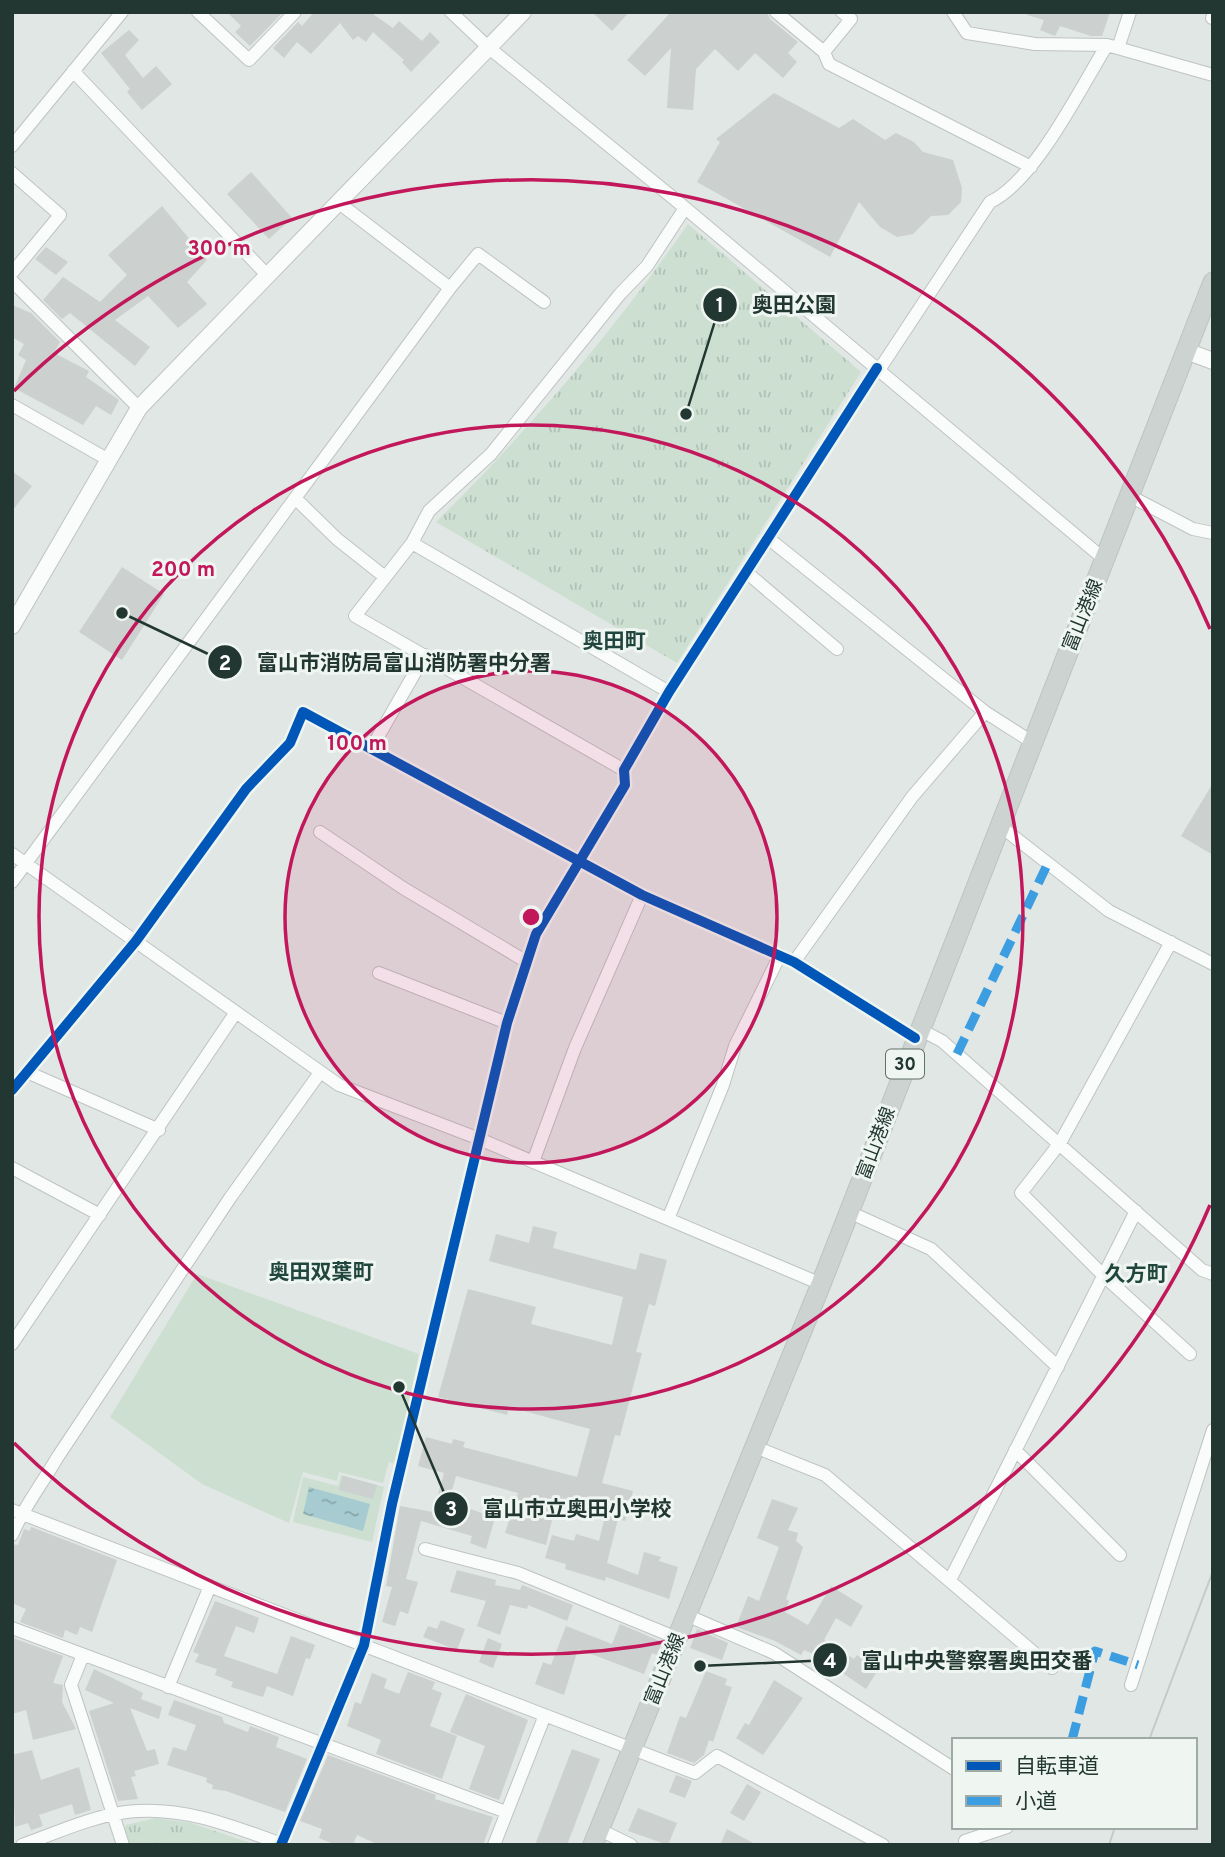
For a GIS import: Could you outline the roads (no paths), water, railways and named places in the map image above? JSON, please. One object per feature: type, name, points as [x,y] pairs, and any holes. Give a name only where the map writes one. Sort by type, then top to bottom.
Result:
[{"type":"main road","name":"富山港線","points":[[596,1837],[821,1284],[1213,282]]},
{"type":"street","points":[[12,146],[122,12]]},
{"type":"street","points":[[198,12],[249,60],[295,12]]},
{"type":"street","points":[[451,12],[488,47],[685,208],[1104,559]]},
{"type":"street","points":[[12,626],[139,408],[523,12]]},
{"type":"street","points":[[776,12],[824,52],[829,65],[1031,167]]},
{"type":"street","points":[[953,12],[967,33],[1035,44],[1113,47],[1213,75]]},
{"type":"street","points":[[22,1845],[112,1815],[162,1812],[206,1817],[282,1844],[364,1645],[392,1504],[477,1138],[507,1023],[536,934],[625,785],[624,770],[669,692],[746,572],[990,202],[1006,194],[1031,167],[1113,47],[1130,12]]},
{"type":"street","points":[[824,52],[850,15]]},
{"type":"street","points":[[73,71],[267,275]]},
{"type":"street","points":[[12,173],[60,215],[12,273]]},
{"type":"street","points":[[339,203],[450,288]]},
{"type":"street","points":[[624,770],[355,616],[412,542],[429,512],[491,454],[621,294],[647,266],[685,208]]},
{"type":"street","points":[[12,882],[450,288],[478,254],[544,302]]},
{"type":"street","points":[[12,281],[139,408]]},
{"type":"street","points":[[1186,351],[1213,361]]},
{"type":"street","points":[[12,405],[107,459]]},
{"type":"street","points":[[1128,495],[1193,529],[1213,533]]},
{"type":"street","points":[[295,498],[337,539],[385,578]]},
{"type":"street","points":[[768,538],[985,712],[1032,741]]},
{"type":"street","points":[[412,542],[669,692]]},
{"type":"street","points":[[746,572],[837,649]]},
{"type":"street","points":[[371,749],[425,654]]},
{"type":"street","points":[[12,1090],[136,941],[246,789],[290,743],[303,712],[642,895],[780,955],[917,1033],[942,1041],[1202,1270],[1213,1274]]},
{"type":"street","points":[[794,962],[912,797],[985,712]]},
{"type":"street","points":[[999,825],[1110,911],[1213,964]]},
{"type":"street","points":[[320,832],[403,888],[527,961]]},
{"type":"street","points":[[12,854],[319,1074],[339,1085],[477,1138],[821,1284]]},
{"type":"street","points":[[533,1162],[575,1048],[642,895]]},
{"type":"street","points":[[1171,943],[1060,1143],[1021,1193],[1104,1276],[1190,1353]]},
{"type":"street","points":[[668,1219],[723,1085],[735,1046],[780,955]]},
{"type":"street","points":[[379,973],[507,1023]]},
{"type":"street","points":[[12,1344],[159,1130],[236,1012]]},
{"type":"street","points":[[27,1072],[159,1130]]},
{"type":"street","points":[[12,1535],[16,1512],[33,1501],[57,1458],[230,1198],[319,1074]]},
{"type":"street","points":[[12,1168],[100,1216]]},
{"type":"street","points":[[950,1580],[1136,1211]]},
{"type":"street","points":[[849,1212],[931,1249],[1058,1367]]},
{"type":"street","points":[[1131,1685],[1213,1430]]},
{"type":"street","points":[[755,1447],[825,1475],[1052,1668]]},
{"type":"street","points":[[1015,1450],[1120,1555]]},
{"type":"street","points":[[16,1512],[695,1773],[716,1756],[883,1845]]},
{"type":"street","points":[[425,1549],[518,1573],[677,1638]]},
{"type":"street","points":[[168,1686],[210,1586]]},
{"type":"street","points":[[686,1615],[774,1653],[952,1768]]},
{"type":"street","points":[[12,1628],[506,1811]]},
{"type":"street","points":[[83,1655],[71,1685],[123,1845]]},
{"type":"street","points":[[494,1845],[545,1715]]},
{"type":"street","points":[[971,1845],[965,1840],[1001,1829]]},
{"type":"street","points":[[596,1837],[631,1845]]},
{"type":"water","points":[[309,1487],[370,1504],[363,1531],[303,1514]]},
{"type":"tram line","points":[[1150,1738],[1213,1571]]},
{"type":"tram line","points":[[1109,1845],[1114,1829]]},
{"type":"place","name":"奥田公園","points":[[686,414]]},
{"type":"place","name":"富山市消防局富山消防署中分署","points":[[122,613]]},
{"type":"place","name":"富山市立奥田小学校","points":[[399,1387]]},
{"type":"place","name":"富山中央警察署奥田交番","points":[[700,1666]]},
{"type":"district","name":"奥田町","points":[[614,641]]},
{"type":"district","name":"奥田双葉町","points":[[321,1272]]},
{"type":"district","name":"久方町","points":[[1136,1274]]}]
